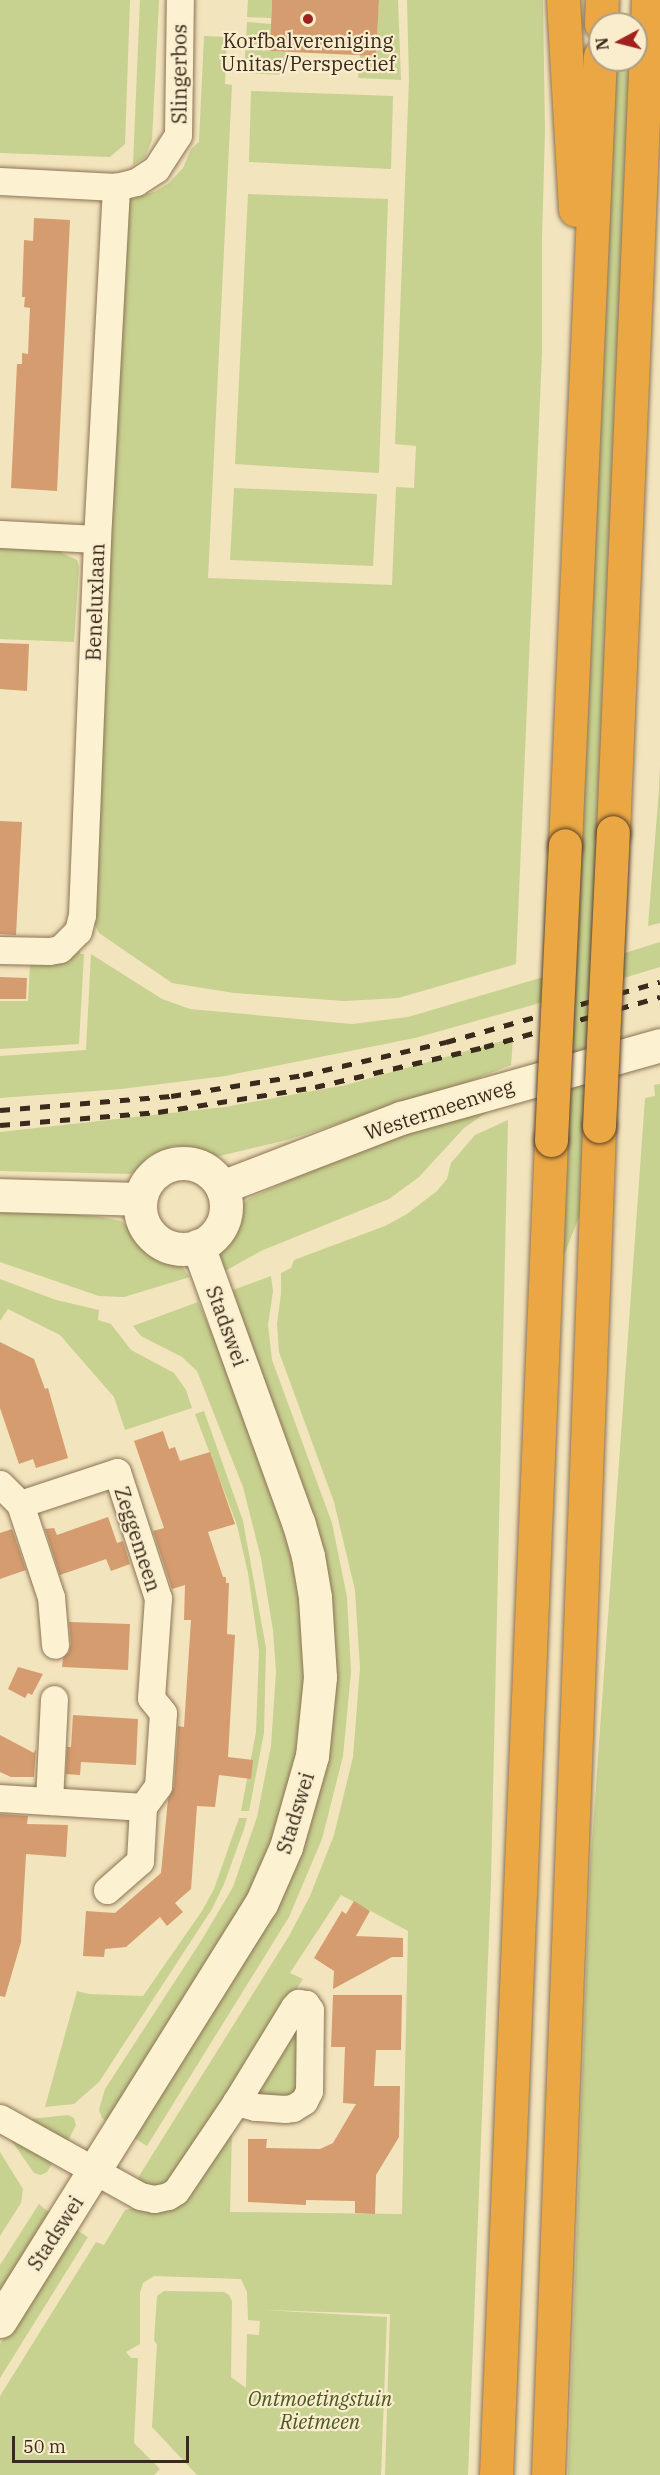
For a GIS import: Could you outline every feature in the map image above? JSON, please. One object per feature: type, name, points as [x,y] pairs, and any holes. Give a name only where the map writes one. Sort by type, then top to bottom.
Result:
[{"type":"highway","points":[[563,0],[586,376]]},
{"type":"highway","points":[[548,2475],[599,1126],[648,0]]},
{"type":"highway","points":[[496,2475],[551,1140],[599,72]]},
{"type":"highway","points":[[628,453],[660,240]]},
{"type":"street","name":"Slingerbos","points":[[116,188],[136,182],[156,169],[178,135],[180,0]]},
{"type":"street","points":[[0,182],[116,188]]},
{"type":"street","name":"Beneluxlaan","points":[[0,950],[49,951],[60,949],[71,941],[78,931],[82,915],[97,539],[116,188]]},
{"type":"street","points":[[0,534],[97,539]]},
{"type":"street","name":"Westermeenweg","points":[[222,1187],[401,1118],[660,1045]]},
{"type":"street","points":[[184,1163],[200,1166],[213,1175],[222,1187],[226,1210],[223,1222],[217,1232],[198,1246],[181,1249],[164,1244],[150,1233],[141,1217],[140,1199],[151,1178],[169,1165],[184,1163]]},
{"type":"street","points":[[0,1195],[140,1199]]},
{"type":"street","name":"Stadswei","points":[[0,2321],[261,1904],[296,1818],[312,1756],[317,1717],[319,1635],[308,1556],[298,1522],[198,1246]]},
{"type":"street","name":"Zeggemeen","points":[[20,1504],[117,1472],[158,1598],[151,1698],[163,1713],[158,1786],[143,1807],[140,1861],[106,1890]]},
{"type":"street","points":[[0,1485],[20,1504],[51,1597],[55,1645]]},
{"type":"street","points":[[49,1802],[54,1699]]},
{"type":"street","points":[[0,1798],[143,1807]]},
{"type":"street","points":[[0,2118],[147,2198],[168,2196],[176,2191],[236,2102]]},
{"type":"green space","points":[[0,0],[130,0],[125,144],[110,157],[0,153]]},
{"type":"green space","points":[[140,0],[159,0],[152,140],[145,157],[133,165]]},
{"type":"green space","points":[[248,0],[272,0],[271,18],[247,17]]},
{"type":"green space","points":[[379,0],[398,0],[401,80],[358,78],[360,55],[376,55]]},
{"type":"green space","points":[[407,0],[543,0],[545,130],[542,353],[516,964],[398,998],[345,1001],[234,993],[172,983],[99,933],[93,921],[125,212],[131,199],[156,191],[169,183],[183,168],[191,149],[199,142],[204,36],[227,37],[225,84],[232,85],[208,578],[392,585],[396,487],[414,488],[416,446],[395,444],[409,80]]},
{"type":"green space","points":[[247,22],[271,24],[270,51],[286,52],[285,75],[244,73]]},
{"type":"green space","points":[[611,72],[633,72],[596,962],[660,942],[660,967],[594,987],[586,1199],[561,1263],[572,994],[415,1038],[225,1076],[121,1089],[0,1098],[0,1056],[86,1050],[91,954],[162,999],[190,1009],[352,1024],[408,1017],[574,968]]},
{"type":"green space","points":[[251,91],[393,96],[391,169],[249,162]]},
{"type":"green space","points":[[248,194],[388,199],[379,473],[235,464]]},
{"type":"green space","points":[[234,488],[377,494],[373,566],[230,560]]},
{"type":"green space","points":[[0,542],[62,545],[62,553],[77,560],[79,567],[74,642],[0,639]]},
{"type":"green space","points":[[660,765],[660,923],[648,926],[659,790]]},
{"type":"green space","points":[[80,951],[80,954],[84,954],[79,1044],[0,1049],[0,1001],[28,1001],[30,963],[64,961]]},
{"type":"green space","points":[[513,1038],[511,1065],[460,1085],[287,1140],[215,1157],[190,1147],[174,1146],[150,1155],[132,1174],[0,1171],[0,1132],[225,1107],[346,1085]]},
{"type":"green space","points":[[660,1084],[660,2475],[568,2475],[590,1870],[645,1098],[655,1096],[654,1085]]},
{"type":"green space","points":[[507,1104],[490,1110],[464,1128],[419,1177],[389,1199],[263,1250],[225,1271],[220,1256],[222,1242],[236,1213],[248,1199],[395,1132]]},
{"type":"green space","name":"Ontmoetingstuin Rietmeen","points":[[508,1120],[491,1882],[468,2475],[385,2475],[390,2314],[263,2310],[387,2317],[381,2475],[197,2475],[152,2427],[157,2345],[154,2340],[157,2296],[164,2291],[224,2292],[229,2295],[232,2301],[231,2377],[246,2388],[247,2334],[259,2335],[260,2321],[248,2320],[247,2292],[241,2279],[154,2276],[143,2283],[140,2293],[140,2344],[126,2352],[131,2358],[138,2358],[134,2443],[160,2469],[154,2475],[0,2475],[0,2396],[96,2242],[104,2245],[125,2210],[137,2207],[156,2210],[178,2201],[228,2129],[232,2130],[230,2212],[402,2214],[408,1931],[341,1895],[290,1973],[303,1979],[174,2180],[153,2188],[136,2181],[289,1936],[310,1896],[334,1835],[353,1757],[360,1668],[355,1590],[334,1502],[279,1352],[277,1324],[281,1273],[291,1268],[294,1260],[385,1226],[407,1214],[437,1191],[447,1179],[451,1163],[475,1135]]},
{"type":"green space","points":[[0,1207],[121,1221],[154,1249],[177,1261],[190,1277],[124,1297],[99,1296],[0,1262]]},
{"type":"green space","points":[[271,1276],[273,1291],[268,1325],[272,1360],[332,1523],[347,1597],[351,1672],[343,1756],[322,1839],[289,1917],[147,2146],[131,2136],[261,1929],[329,1718],[262,1384],[233,1290]]},
{"type":"green space","points":[[0,1279],[56,1300],[99,1310],[98,1320],[111,1324],[131,1350],[174,1373],[186,1390],[192,1408],[125,1430],[114,1397],[60,1335],[8,1309],[0,1321]]},
{"type":"green space","points":[[198,1302],[226,1365],[296,1557],[306,1716],[268,1862],[108,2122],[102,2118],[99,2110],[105,2089],[203,1938],[233,1887],[257,1817],[271,1746],[276,1672],[273,1630],[261,1558],[243,1487],[197,1371],[182,1357],[141,1336],[133,1326]]},
{"type":"green space","points":[[204,1411],[243,1521],[266,1648],[264,1733],[249,1811],[241,1811],[256,1732],[259,1651],[248,1573],[237,1525],[195,1414]]},
{"type":"green space","points":[[239,1818],[247,1818],[224,1884],[212,1909],[99,2082],[74,2104],[45,2107],[77,1991],[89,1994],[143,1996],[202,1911],[214,1889]]},
{"type":"green space","points":[[296,2032],[299,2086],[292,2095],[264,2097],[257,2093],[287,2036]]},
{"type":"green space","points":[[68,2115],[74,2118],[76,2125],[68,2141],[30,2119]]},
{"type":"green space","points":[[9,2137],[54,2161],[47,2172],[41,2175],[34,2173]]},
{"type":"green space","points":[[0,2152],[23,2189],[21,2203],[0,2236]]},
{"type":"green space","points":[[39,2204],[51,2214],[0,2296],[0,2265]]},
{"type":"green space","points":[[73,2228],[88,2237],[0,2378],[0,2344]]},
{"type":"building","points":[[272,0],[379,0],[376,56],[270,51]]},
{"type":"building","points":[[34,218],[70,220],[57,491],[11,488],[17,364],[22,364],[22,353],[28,354],[30,308],[24,307],[25,297],[22,297],[24,240],[33,241]]},
{"type":"building","points":[[0,643],[29,644],[27,691],[0,689]]},
{"type":"building","points":[[0,821],[22,822],[16,935],[0,934]]},
{"type":"building","points":[[0,977],[27,978],[26,999],[0,999]]},
{"type":"building","points":[[0,1342],[34,1359],[45,1389],[48,1388],[68,1458],[36,1468],[33,1459],[19,1464],[0,1408]]},
{"type":"building","points":[[163,1431],[169,1449],[175,1447],[180,1461],[210,1452],[235,1524],[208,1532],[223,1577],[226,1577],[226,1583],[229,1583],[227,1634],[235,1635],[228,1757],[253,1760],[251,1779],[219,1775],[215,1807],[197,1806],[191,1889],[175,1903],[183,1912],[167,1926],[160,1917],[126,1947],[105,1949],[104,1957],[83,1956],[86,1911],[115,1913],[161,1873],[168,1799],[174,1787],[178,1726],[184,1727],[191,1620],[184,1620],[185,1585],[172,1589],[153,1531],[164,1528],[134,1441]]},
{"type":"building","points":[[108,1517],[117,1543],[123,1541],[130,1564],[111,1571],[106,1559],[60,1575],[45,1529],[54,1528],[57,1535]]},
{"type":"building","points":[[12,1529],[26,1570],[0,1579],[0,1533]]},
{"type":"building","points":[[69,1622],[130,1624],[128,1670],[62,1667],[63,1658],[69,1652],[71,1644]]},
{"type":"building","points":[[18,1667],[43,1674],[32,1695],[28,1693],[25,1698],[8,1689]]},
{"type":"building","points":[[73,1715],[138,1719],[136,1765],[81,1762],[80,1775],[66,1774],[67,1747],[71,1747]]},
{"type":"building","points":[[0,1735],[34,1753],[36,1749],[34,1777],[11,1777],[0,1772]]},
{"type":"building","points":[[0,1814],[28,1816],[27,1824],[68,1825],[66,1857],[26,1854],[21,1942],[5,1997],[0,1996]]},
{"type":"building","points":[[354,1901],[370,1911],[356,1936],[403,1938],[403,1957],[392,1957],[333,1989],[334,1971],[314,1958],[342,1911],[346,1914]]},
{"type":"building","points":[[333,1995],[402,1995],[401,2050],[376,2050],[374,2086],[400,2086],[399,2137],[376,2175],[375,2214],[355,2213],[355,2201],[306,2200],[306,2205],[248,2202],[248,2139],[267,2139],[266,2148],[320,2149],[333,2143],[356,2104],[343,2103],[345,2047],[331,2047]]},
{"type":"railway","points":[[0,1110],[171,1096],[303,1075],[446,1042],[660,982]]},
{"type":"railway","points":[[0,1125],[158,1112],[315,1087],[484,1047],[660,997]]},
{"type":"place","name":"Korfbalvereniging Unitas/Perspectief","points":[[308,19]]}]
